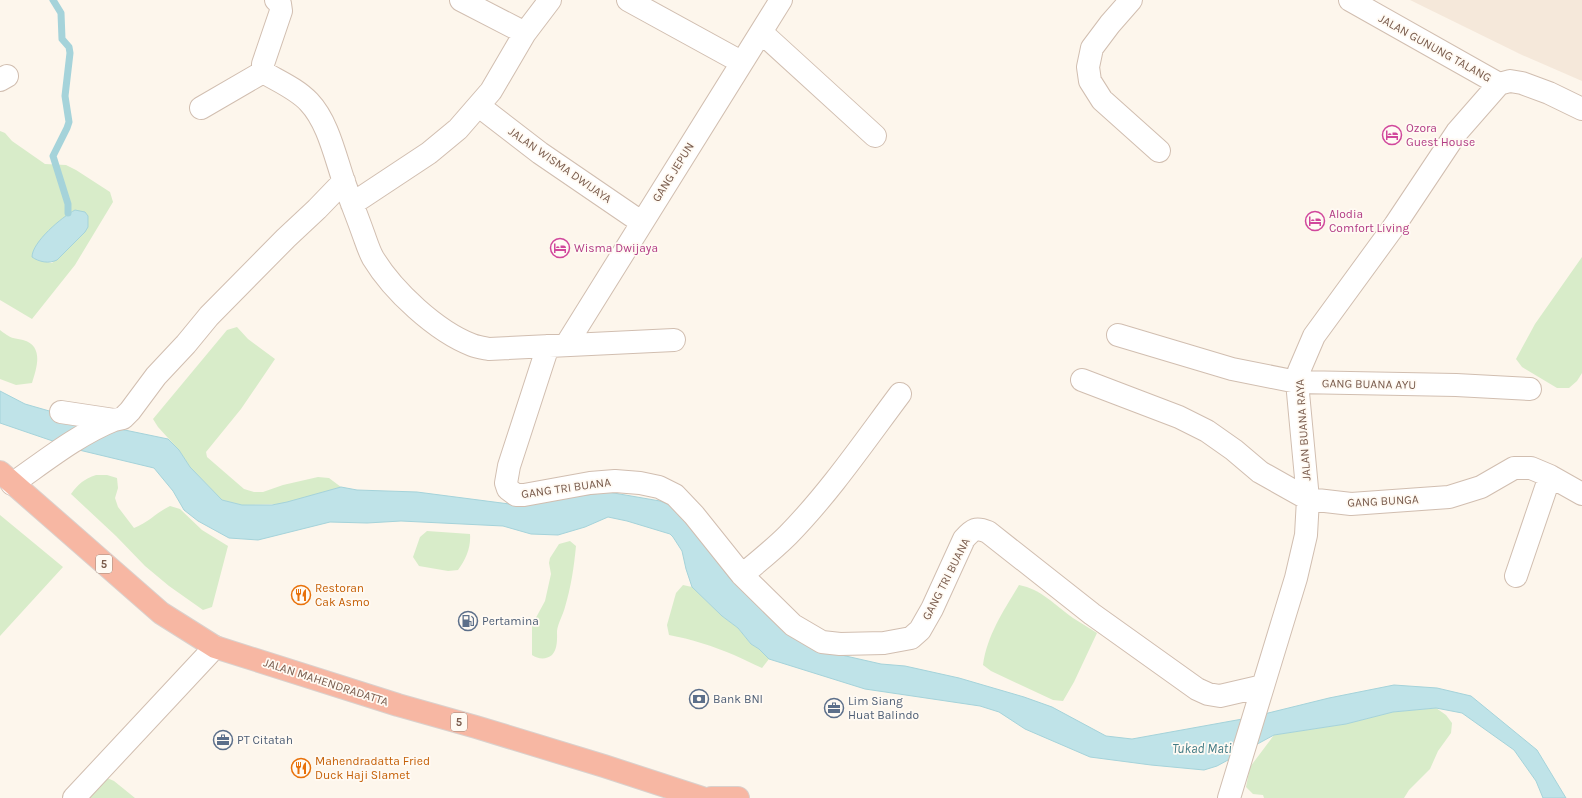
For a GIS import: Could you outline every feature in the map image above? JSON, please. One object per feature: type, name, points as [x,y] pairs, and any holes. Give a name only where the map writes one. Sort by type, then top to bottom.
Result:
[{"type":"highway","name":"JALAN MAHENDRADATTA","points":[[6,478],[162,613],[215,647],[398,705],[476,726],[702,798]]},
{"type":"highway","points":[[711,798],[738,798]]},
{"type":"street","points":[[263,72],[263,64],[281,11],[280,4],[276,0]]},
{"type":"street","points":[[461,0],[525,33]]},
{"type":"street","points":[[352,204],[429,154],[458,129],[491,91],[525,33],[550,0]]},
{"type":"street","points":[[628,0],[741,62]]},
{"type":"street","name":"GANG JEPUN","points":[[557,346],[641,222],[781,0]]},
{"type":"street","points":[[1131,0],[1092,48],[1088,67],[1090,81],[1102,100],[1159,152]]},
{"type":"street","name":"JALAN GUNUNG TALANG","points":[[1350,0],[1499,84]]},
{"type":"street","points":[[761,32],[875,136]]},
{"type":"street","points":[[201,108],[263,72]]},
{"type":"street","points":[[263,72],[301,94],[310,103],[319,117],[333,148],[372,257],[395,286],[414,306],[441,329],[468,344],[489,349],[674,340]]},
{"type":"street","points":[[1499,84],[1510,81],[1522,83],[1549,93],[1582,109]]},
{"type":"street","name":"JALAN BUANA RAYA","points":[[1229,798],[1296,578],[1306,535],[1308,500],[1297,382],[1304,356],[1318,330],[1395,225],[1456,132],[1499,84]]},
{"type":"street","name":"JALAN WISMA DWIJAYA","points":[[479,106],[540,153],[641,222]]},
{"type":"street","points":[[6,478],[39,466],[77,439],[109,422],[123,418],[156,376],[210,316],[344,181]]},
{"type":"street","name":"GANG BUANA AYU","points":[[1118,336],[1232,369],[1297,382],[1456,385],[1530,389]]},
{"type":"street","name":"GANG TRI BUANA","points":[[557,346],[509,466],[506,483],[508,489],[516,495],[524,495],[590,483],[615,481],[640,483],[675,494],[694,515],[742,575],[793,625],[822,642],[840,644],[884,643],[910,638],[920,630],[932,609],[964,539],[972,531],[980,528],[988,532],[1092,614],[1197,689],[1208,694],[1220,696],[1261,691]]},
{"type":"street","name":"GANG BUNGA","points":[[1082,380],[1179,417],[1207,431],[1234,450],[1260,472],[1308,500],[1350,504],[1449,497],[1481,487],[1514,468],[1531,468],[1550,476],[1582,494]]},
{"type":"street","points":[[742,575],[787,536],[814,506],[841,474],[900,394]]},
{"type":"street","points":[[61,412],[109,422]]},
{"type":"street","points":[[1516,576],[1550,476]]},
{"type":"street","points":[[74,798],[215,647]]},
{"type":"shaded area","points":[[1410,0],[1582,0],[1582,81],[1522,55]]},
{"type":"green space","points":[[0,131],[5,133],[12,141],[45,164],[66,165],[76,170],[110,192],[113,202],[75,265],[32,319],[0,300]],"holes":[[[85,232],[52,263],[37,260],[33,257]]]},
{"type":"green space","points":[[1582,257],[1582,373],[1577,381],[1569,388],[1557,388],[1522,367],[1516,359],[1535,324]]},
{"type":"green space","points":[[237,327],[248,339],[275,359],[241,409],[206,452],[207,457],[244,489],[254,492],[263,492],[283,485],[318,477],[329,478],[341,487],[282,504],[242,505],[222,500],[190,467],[179,450],[158,427],[153,419],[227,330]]},
{"type":"green space","points":[[0,330],[6,335],[30,343],[34,347],[37,364],[32,383],[16,385],[0,379]]},
{"type":"green space","points":[[96,475],[107,475],[117,478],[118,488],[115,498],[118,507],[134,528],[170,506],[180,509],[202,530],[228,546],[212,607],[203,610],[169,586],[145,566],[116,536],[71,494],[82,482]]},
{"type":"green space","points":[[0,515],[63,567],[0,636]]},
{"type":"green space","points":[[427,531],[470,534],[470,544],[467,553],[458,570],[448,571],[419,566],[413,557],[420,537]]},
{"type":"green space","points":[[570,541],[576,546],[574,562],[571,584],[557,631],[556,647],[554,653],[550,657],[537,657],[532,655],[532,625],[545,601],[551,574],[549,563],[550,558],[559,544]]},
{"type":"green space","points":[[683,585],[692,587],[722,616],[738,628],[751,644],[759,649],[769,659],[762,668],[710,646],[669,635],[667,625],[676,593]]},
{"type":"green space","points":[[1019,585],[1034,590],[1048,598],[1073,618],[1097,633],[1074,682],[1063,701],[1053,700],[991,671],[983,665],[992,633]]},
{"type":"green space","points":[[1436,708],[1446,715],[1452,723],[1451,733],[1438,751],[1430,769],[1409,790],[1404,798],[1264,798],[1263,795],[1253,794],[1246,787],[1250,767],[1274,735],[1346,724],[1393,712]]},
{"type":"green space","points":[[105,777],[114,781],[135,798],[84,798]]},
{"type":"water","points":[[75,210],[85,212],[88,216],[88,227],[85,232],[57,260],[44,262],[32,257],[33,251],[42,237],[63,218]]},
{"type":"water","name":"Tukad Mati","points":[[0,391],[25,404],[91,423],[168,439],[179,450],[190,467],[222,500],[242,505],[272,505],[341,487],[357,490],[417,492],[517,505],[608,492],[660,501],[670,505],[694,532],[731,580],[776,624],[815,649],[881,664],[905,666],[959,678],[1024,697],[1052,707],[1106,736],[1132,739],[1248,718],[1329,698],[1394,685],[1437,688],[1471,696],[1537,750],[1566,798],[1543,798],[1536,781],[1514,750],[1462,713],[1436,708],[1393,712],[1346,724],[1274,735],[1217,766],[1204,770],[1090,757],[1025,729],[999,712],[980,706],[865,689],[769,659],[759,649],[751,644],[738,628],[722,616],[692,587],[682,551],[670,534],[608,517],[585,527],[558,535],[531,534],[503,526],[401,521],[367,523],[330,522],[258,540],[229,538],[198,521],[184,510],[173,491],[154,468],[79,450],[0,423]]},
{"type":"waterway","points":[[53,0],[61,13],[62,39],[69,47],[70,53],[65,96],[69,122],[53,156],[68,204],[68,213]]},
{"type":"place","name":"Ozora Guest House","points":[[1392,135]]},
{"type":"place","name":"Alodia Comfort Living","points":[[1315,221]]},
{"type":"place","name":"Wisma Dwijaya","points":[[560,248]]},
{"type":"place","name":"Restoran Cak Asmo","points":[[301,595]]},
{"type":"place","name":"Pertamina","points":[[468,621]]},
{"type":"place","name":"Bank BNI","points":[[699,699]]},
{"type":"place","name":"Lim Siang Huat Balindo","points":[[834,708]]},
{"type":"place","name":"PT Citatah","points":[[223,740]]},
{"type":"place","name":"Mahendradatta Fried Duck Haji Slamet","points":[[301,768]]}]
